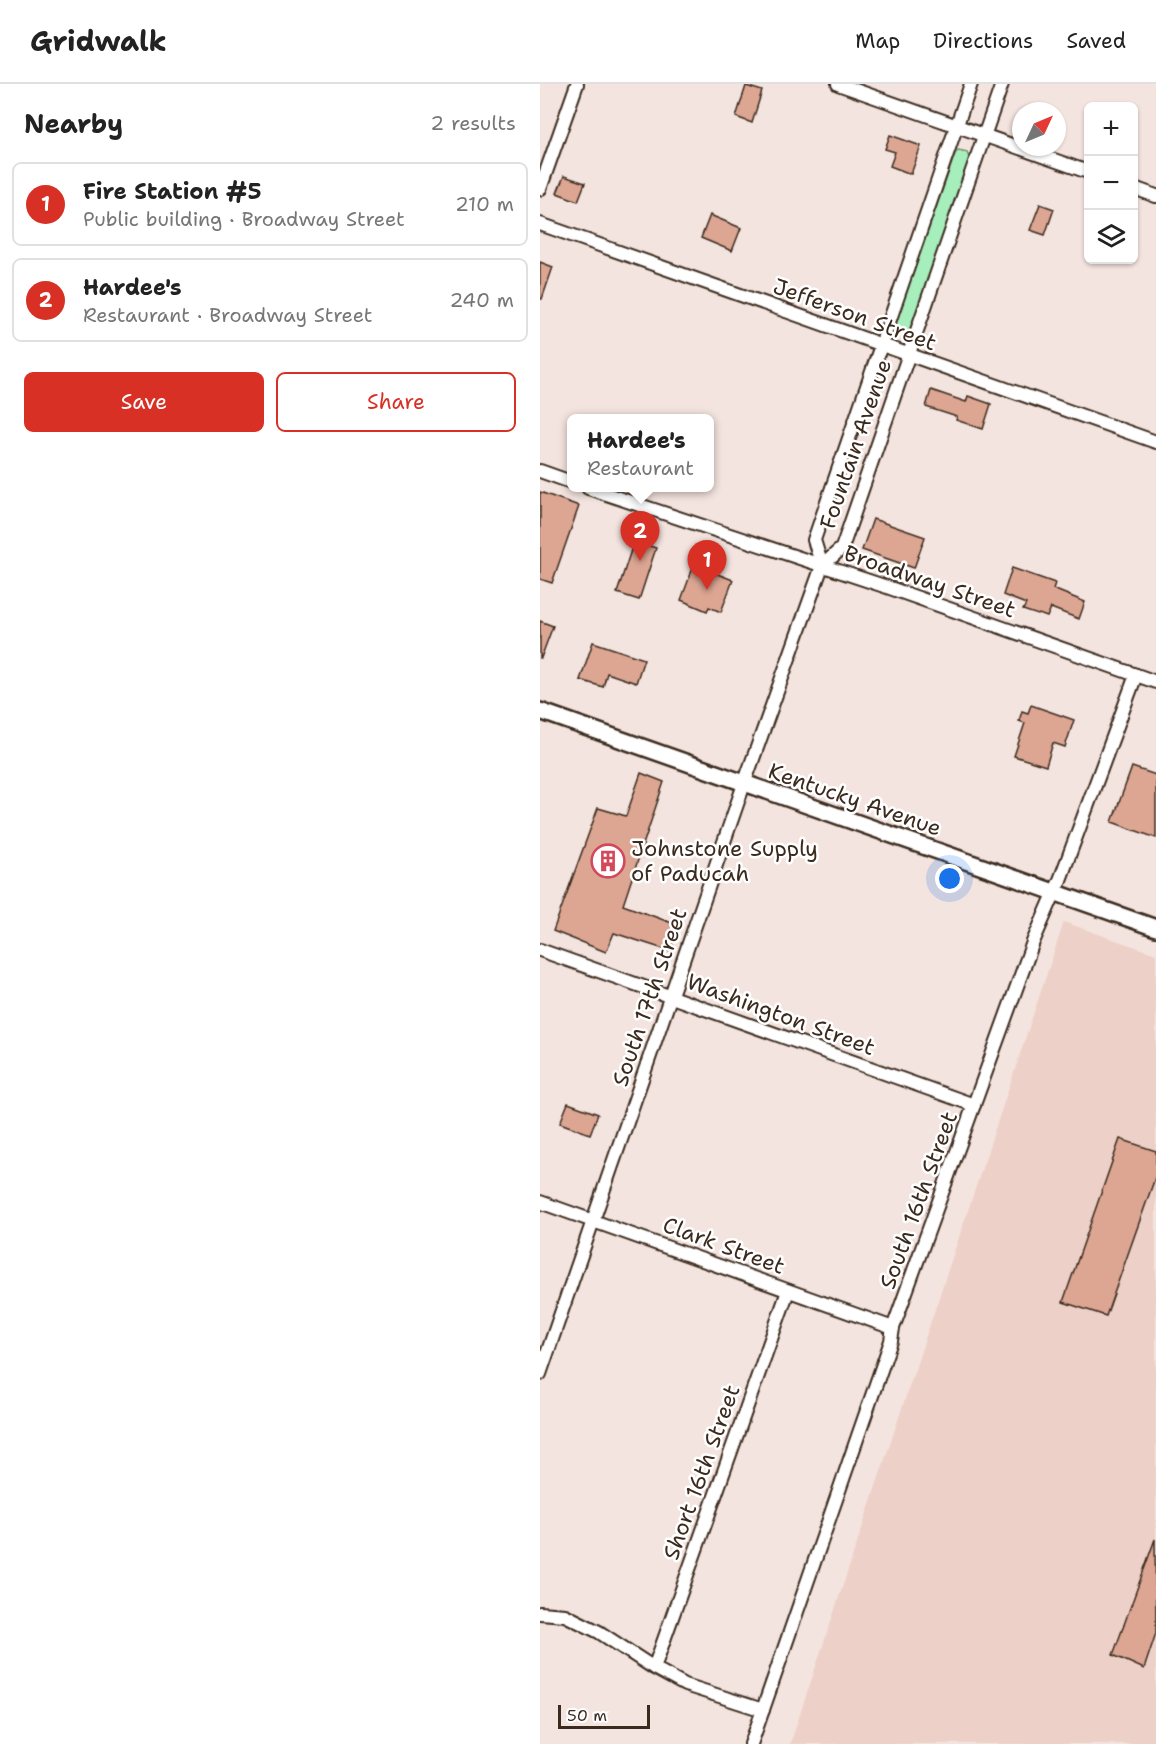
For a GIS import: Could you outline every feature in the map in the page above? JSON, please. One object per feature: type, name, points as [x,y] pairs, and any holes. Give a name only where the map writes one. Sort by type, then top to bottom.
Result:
[{"type":"main road","name":"Kentucky Avenue","points":[[540,711],[1156,928]]},
{"type":"street","points":[[540,189],[577,84]]},
{"type":"street","points":[[838,84],[1084,170]]},
{"type":"street","name":"Fountain Avenue","points":[[971,84],[879,345],[814,540],[822,566],[842,548],[1002,84]]},
{"type":"street","points":[[1138,189],[1156,196]]},
{"type":"street","name":"Jefferson Street","points":[[540,224],[1156,442]]},
{"type":"street","points":[[540,471],[567,481]]},
{"type":"street","name":"Broadway Street","points":[[600,492],[1156,682]]},
{"type":"street","name":"South 17th Street","points":[[540,1374],[744,784],[822,566]]},
{"type":"street","name":"South 16th Street","points":[[751,1744],[891,1341],[893,1328],[1033,942],[1060,880],[1136,675]]},
{"type":"street","name":"Washington Street","points":[[540,950],[974,1105]]},
{"type":"street","name":"Clark Street","points":[[540,1202],[893,1328]]},
{"type":"street","name":"Short 16th Street","points":[[654,1668],[788,1291]]},
{"type":"street","points":[[540,1613],[565,1615],[599,1632],[685,1685],[763,1710]]},
{"type":"shaded area","points":[[1064,922],[1156,954],[1156,1744],[790,1744]]},
{"type":"green space","points":[[958,150],[967,152],[970,161],[911,329],[902,332],[897,327],[896,321]]},
{"type":"building","points":[[746,86],[762,91],[752,123],[736,117]]},
{"type":"building","points":[[890,135],[921,146],[911,174],[890,166],[895,152],[885,149]]},
{"type":"building","points":[[564,176],[585,183],[578,201],[557,193]]},
{"type":"building","points":[[1040,204],[1054,209],[1045,235],[1030,230]]},
{"type":"building","points":[[710,215],[741,228],[732,251],[701,238]]},
{"type":"building","points":[[540,262],[553,267],[542,299],[540,299]]},
{"type":"building","points":[[931,390],[966,402],[968,396],[991,404],[983,429],[956,420],[957,417],[926,407]]},
{"type":"building","points":[[540,492],[579,506],[552,583],[540,579]]},
{"type":"building","points":[[873,519],[925,537],[914,568],[862,550]]},
{"type":"building","points":[[634,541],[656,548],[639,600],[617,593]]},
{"type":"building","points":[[694,565],[733,580],[721,612],[709,607],[707,611],[681,600]]},
{"type":"building","points":[[1012,568],[1055,583],[1053,589],[1085,602],[1079,619],[1051,608],[1047,617],[1038,615],[1023,610],[1026,604],[1003,595]]},
{"type":"building","points":[[540,621],[553,626],[541,658],[540,658]]},
{"type":"building","points":[[593,642],[644,659],[636,683],[607,673],[603,687],[580,680]]},
{"type":"building","points":[[1031,705],[1074,720],[1065,747],[1053,743],[1046,766],[1014,756],[1025,723],[1019,721],[1022,711],[1028,713]]},
{"type":"building","points":[[1132,767],[1156,775],[1156,838],[1112,822]]},
{"type":"building","name":"Johnstone Supply of Paducah","points":[[641,773],[664,782],[623,905],[680,926],[670,951],[614,933],[606,952],[553,931],[598,808],[626,816]]},
{"type":"building","points":[[568,1103],[598,1114],[590,1134],[560,1123]]},
{"type":"building","points":[[1120,1139],[1156,1151],[1156,1175],[1106,1316],[1063,1302]]},
{"type":"building","points":[[1155,1539],[1156,1633],[1144,1669],[1113,1655]]},
{"type":"place","name":"Hardee's","points":[[640,561]]},
{"type":"place","name":"Fire Station #5","points":[[707,590]]},
{"type":"place","name":"Johnstone Supply of Paducah","points":[[608,861]]}]
